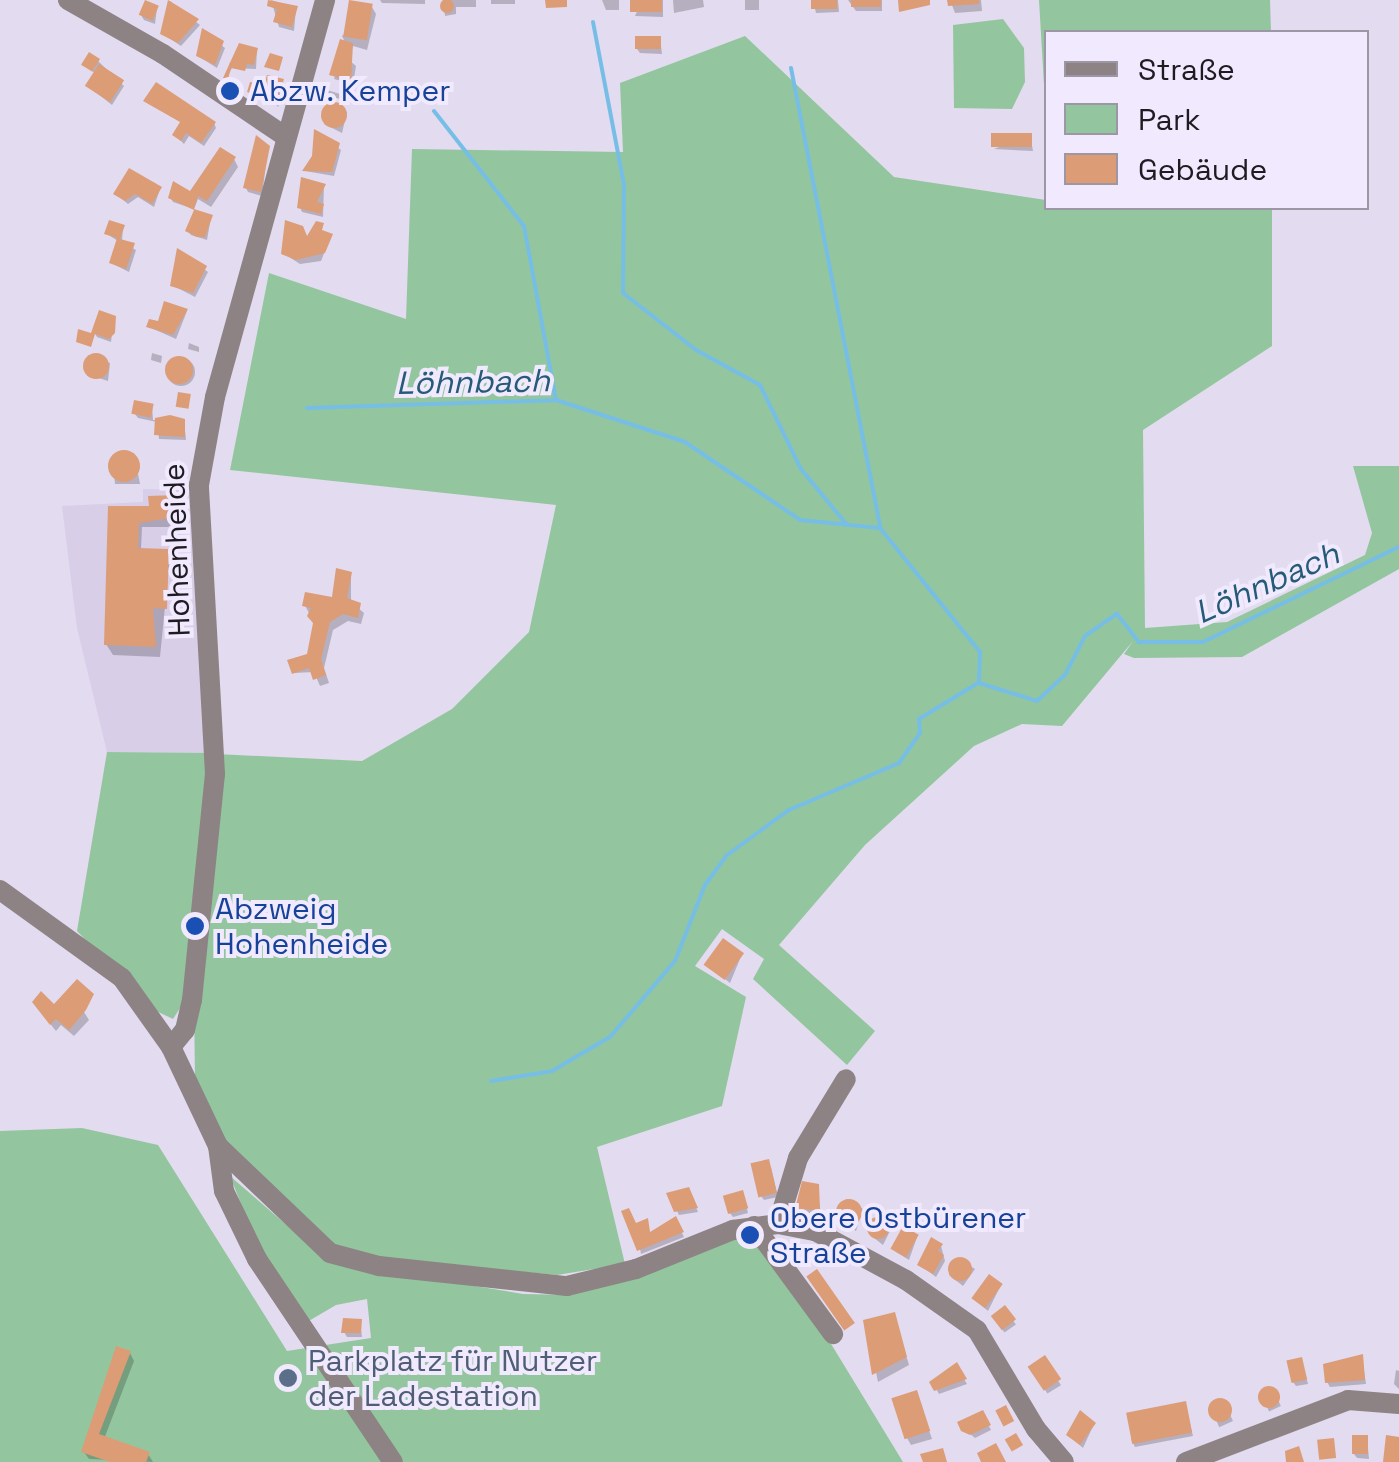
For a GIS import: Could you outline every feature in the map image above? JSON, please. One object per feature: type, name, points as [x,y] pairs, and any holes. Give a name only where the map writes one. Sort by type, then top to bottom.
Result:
[{"type":"street","points":[[68,0],[286,137]]},
{"type":"street","name":"Hohenheide","points":[[172,1047],[185,1030],[192,1000],[215,774],[199,485],[215,397],[325,0]]},
{"type":"street","points":[[0,890],[104,959],[172,1047],[218,1146],[224,1191],[257,1259],[394,1462]]},
{"type":"street","points":[[778,1224],[798,1158],[846,1078]]},
{"type":"street","points":[[218,1146],[314,1243],[350,1262],[566,1286],[754,1226],[778,1224],[815,1231],[854,1251],[977,1330],[1036,1429],[1064,1462]]},
{"type":"street","points":[[754,1226],[834,1334]]},
{"type":"street","points":[[1186,1462],[1348,1400],[1399,1404]]},
{"type":"shaded area","points":[[143,489],[193,490],[212,753],[107,752],[77,628],[62,506],[143,502]]},
{"type":"green space","points":[[1039,0],[1270,0],[1271,30],[1044,30],[1044,85]]},
{"type":"green space","points":[[1003,19],[1024,48],[1025,82],[1012,109],[954,108],[953,25]]},
{"type":"green space","points":[[745,36],[894,177],[1044,200],[1044,210],[1272,210],[1272,346],[1143,430],[1145,628],[1227,622],[1365,555],[1372,533],[1353,466],[1399,466],[1399,569],[1242,657],[1134,658],[1124,654],[1133,641],[1062,726],[1022,724],[974,746],[865,845],[779,945],[875,1031],[847,1065],[753,979],[764,959],[722,929],[695,966],[746,997],[722,1106],[597,1147],[625,1264],[557,1275],[356,1257],[332,1248],[223,1143],[195,1080],[194,1001],[216,754],[362,761],[452,709],[529,632],[556,505],[230,470],[269,273],[406,319],[412,149],[623,152],[620,83]]},
{"type":"green space","points":[[107,752],[212,753],[182,1005],[173,1019],[152,1009],[77,931]]},
{"type":"green space","points":[[82,1128],[158,1145],[287,1351],[371,1338],[367,1299],[336,1305],[307,1322],[262,1257],[230,1176],[329,1262],[523,1294],[571,1295],[749,1231],[822,1329],[903,1462],[0,1462],[0,1131]]},
{"type":"building","points":[[447,-1],[454,6],[447,13],[440,6]]},
{"type":"building","points":[[145,0],[159,6],[153,21],[139,15]]},
{"type":"building","points":[[168,0],[199,19],[178,43],[160,34]]},
{"type":"building","points":[[268,0],[298,6],[292,27],[273,22],[277,9],[267,6]]},
{"type":"building","points":[[349,0],[373,4],[367,40],[343,37]]},
{"type":"building","points":[[545,0],[567,0],[567,7],[546,8]]},
{"type":"building","points":[[630,0],[662,0],[662,12],[630,12]]},
{"type":"building","points":[[811,0],[837,0],[837,9],[811,9]]},
{"type":"building","points":[[851,0],[881,0],[881,7],[851,7]]},
{"type":"building","points":[[898,0],[930,0],[930,5],[899,12]]},
{"type":"building","points":[[947,0],[979,0],[979,4],[948,6]]},
{"type":"building","points":[[202,28],[224,41],[215,65],[196,56]]},
{"type":"building","points":[[635,36],[661,36],[661,49],[635,49]]},
{"type":"building","points":[[340,39],[353,43],[351,81],[329,75]]},
{"type":"building","points":[[239,43],[258,48],[254,65],[247,64],[245,71],[231,68],[228,79],[223,78]]},
{"type":"building","points":[[89,52],[100,59],[92,72],[81,65]]},
{"type":"building","points":[[270,53],[283,57],[279,71],[264,67]]},
{"type":"building","points":[[99,64],[124,80],[110,102],[85,86]]},
{"type":"building","points":[[267,75],[284,79],[275,104],[247,92],[250,82],[264,85]]},
{"type":"building","points":[[156,82],[216,122],[201,143],[186,133],[181,141],[172,135],[180,122],[143,101]]},
{"type":"building","points":[[334,102],[343,106],[347,115],[343,124],[334,128],[325,124],[321,115],[325,106]]},
{"type":"building","points":[[314,129],[340,143],[332,172],[302,171],[312,156]]},
{"type":"building","points":[[991,133],[1032,133],[1032,147],[991,147]]},
{"type":"building","points":[[256,135],[270,146],[261,192],[243,188]]},
{"type":"building","points":[[220,147],[236,157],[207,201],[198,196],[194,209],[213,215],[205,237],[197,237],[185,231],[194,210],[168,198],[173,181],[190,191]]},
{"type":"building","points":[[129,168],[162,187],[152,204],[135,194],[125,201],[113,194]]},
{"type":"building","points":[[301,177],[326,184],[317,202],[324,204],[321,214],[297,208]]},
{"type":"building","points":[[109,220],[125,225],[120,239],[135,243],[126,269],[109,263],[117,238],[104,234]]},
{"type":"building","points":[[285,220],[303,226],[307,236],[316,221],[324,223],[322,230],[333,234],[325,253],[296,260],[281,254]]},
{"type":"building","points":[[177,248],[207,266],[193,293],[170,286]]},
{"type":"building","points":[[164,301],[188,309],[173,335],[146,327],[149,319],[158,321]]},
{"type":"building","points":[[99,310],[116,316],[115,333],[109,339],[95,334],[91,347],[76,342],[78,329],[91,333]]},
{"type":"building","points":[[96,353],[105,357],[109,366],[105,375],[96,379],[87,375],[83,366],[87,357]]},
{"type":"building","points":[[179,356],[189,360],[193,370],[189,380],[179,384],[169,380],[165,370],[169,360]]},
{"type":"building","points":[[178,392],[191,394],[188,409],[176,407]]},
{"type":"building","points":[[134,400],[154,404],[151,418],[131,414]]},
{"type":"building","points":[[170,415],[185,419],[185,437],[154,435],[155,418]]},
{"type":"building","points":[[124,450],[135,455],[140,466],[135,477],[124,482],[113,477],[108,466],[113,455]]},
{"type":"building","points":[[179,495],[176,517],[139,523],[138,548],[169,549],[167,609],[153,608],[156,647],[104,645],[108,506],[149,506],[148,496]]},
{"type":"building","points":[[336,568],[352,572],[347,598],[361,603],[358,618],[343,614],[330,622],[321,659],[326,675],[313,680],[309,668],[292,674],[287,660],[307,654],[313,623],[307,616],[311,608],[302,606],[305,592],[332,597]]},
{"type":"building","points":[[723,938],[744,953],[725,980],[704,965]]},
{"type":"building","points":[[77,979],[94,994],[86,1010],[69,1030],[56,1019],[50,1025],[32,1002],[41,991],[54,1004]]},
{"type":"building","points":[[769,1159],[777,1193],[758,1197],[750,1163]]},
{"type":"building","points":[[802,1181],[819,1184],[820,1210],[795,1209]]},
{"type":"building","points":[[689,1187],[698,1208],[674,1212],[666,1193]]},
{"type":"building","points":[[743,1190],[748,1208],[728,1214],[723,1196]]},
{"type":"building","points":[[849,1199],[858,1203],[862,1212],[858,1221],[849,1225],[840,1221],[836,1212],[840,1203]]},
{"type":"building","points":[[629,1208],[636,1223],[648,1218],[650,1232],[676,1216],[684,1232],[637,1251],[621,1211]]},
{"type":"building","points":[[878,1217],[886,1220],[886,1236],[878,1239],[870,1236],[867,1228],[870,1220]]},
{"type":"building","points":[[903,1226],[919,1235],[906,1257],[890,1249]]},
{"type":"building","points":[[931,1237],[943,1244],[938,1251],[944,1255],[933,1274],[917,1265]]},
{"type":"building","points":[[960,1257],[972,1269],[960,1281],[948,1269]]},
{"type":"building","points":[[817,1269],[855,1323],[844,1331],[806,1276]]},
{"type":"building","points":[[989,1274],[1003,1284],[985,1308],[971,1298]]},
{"type":"building","points":[[1005,1305],[1016,1319],[1002,1330],[991,1316]]},
{"type":"building","points":[[895,1312],[907,1357],[872,1375],[863,1320]]},
{"type":"building","points":[[343,1318],[362,1319],[361,1333],[341,1333]]},
{"type":"building","points":[[116,1346],[131,1351],[99,1434],[150,1452],[146,1462],[110,1462],[81,1452]]},
{"type":"building","points":[[1363,1354],[1365,1380],[1325,1383],[1323,1364]]},
{"type":"building","points":[[1045,1355],[1061,1379],[1044,1391],[1028,1367]]},
{"type":"building","points":[[1302,1357],[1307,1379],[1292,1383],[1286,1361]]},
{"type":"building","points":[[957,1362],[967,1379],[934,1391],[929,1382]]},
{"type":"building","points":[[1269,1386],[1277,1389],[1277,1405],[1269,1408],[1261,1405],[1258,1397],[1261,1389]]},
{"type":"building","points":[[917,1390],[930,1431],[905,1439],[891,1398]]},
{"type":"building","points":[[1220,1398],[1232,1410],[1220,1422],[1208,1410]]},
{"type":"building","points":[[1186,1401],[1192,1432],[1132,1444],[1126,1413]]},
{"type":"building","points":[[1006,1405],[1014,1421],[1003,1426],[995,1410]]},
{"type":"building","points":[[983,1410],[991,1425],[970,1435],[961,1431],[957,1422]]},
{"type":"building","points":[[1080,1410],[1096,1423],[1080,1445],[1066,1435]]},
{"type":"building","points":[[1016,1433],[1023,1445],[1012,1452],[1005,1440]]},
{"type":"building","points":[[1352,1435],[1368,1435],[1368,1454],[1352,1454]]},
{"type":"building","points":[[1386,1435],[1399,1437],[1399,1462],[1383,1462]]},
{"type":"building","points":[[1334,1438],[1336,1458],[1319,1460],[1317,1440]]},
{"type":"building","points":[[996,1443],[1006,1462],[981,1462],[977,1453]]},
{"type":"building","points":[[1299,1446],[1304,1462],[1286,1462],[1285,1451]]},
{"type":"building","points":[[943,1448],[947,1462],[923,1462],[920,1454]]},
{"type":"waterway","points":[[593,22],[624,185],[623,293],[696,350],[760,385],[801,469],[847,525]]},
{"type":"waterway","points":[[791,68],[880,528]]},
{"type":"waterway","points":[[434,111],[524,226],[556,400]]},
{"type":"waterway","name":"Löhnbach","points":[[307,408],[556,400],[685,442],[800,520],[880,528],[980,652],[979,683],[1037,701],[1065,675],[1085,636],[1117,614],[1139,642],[1203,642],[1399,547]]},
{"type":"waterway","points":[[491,1081],[552,1071],[610,1037],[675,961],[705,885],[727,855],[789,810],[899,763],[920,733],[919,719],[978,683]]},
{"type":"place","name":"Abzw. Kemper","points":[[230,91]]},
{"type":"place","name":"Abzweig Hohenheide","points":[[195,926]]},
{"type":"place","name":"Obere Ostbürener Straße","points":[[750,1235]]},
{"type":"place","name":"Parkplatz für Nutzer der Ladestation","points":[[288,1378]]}]
